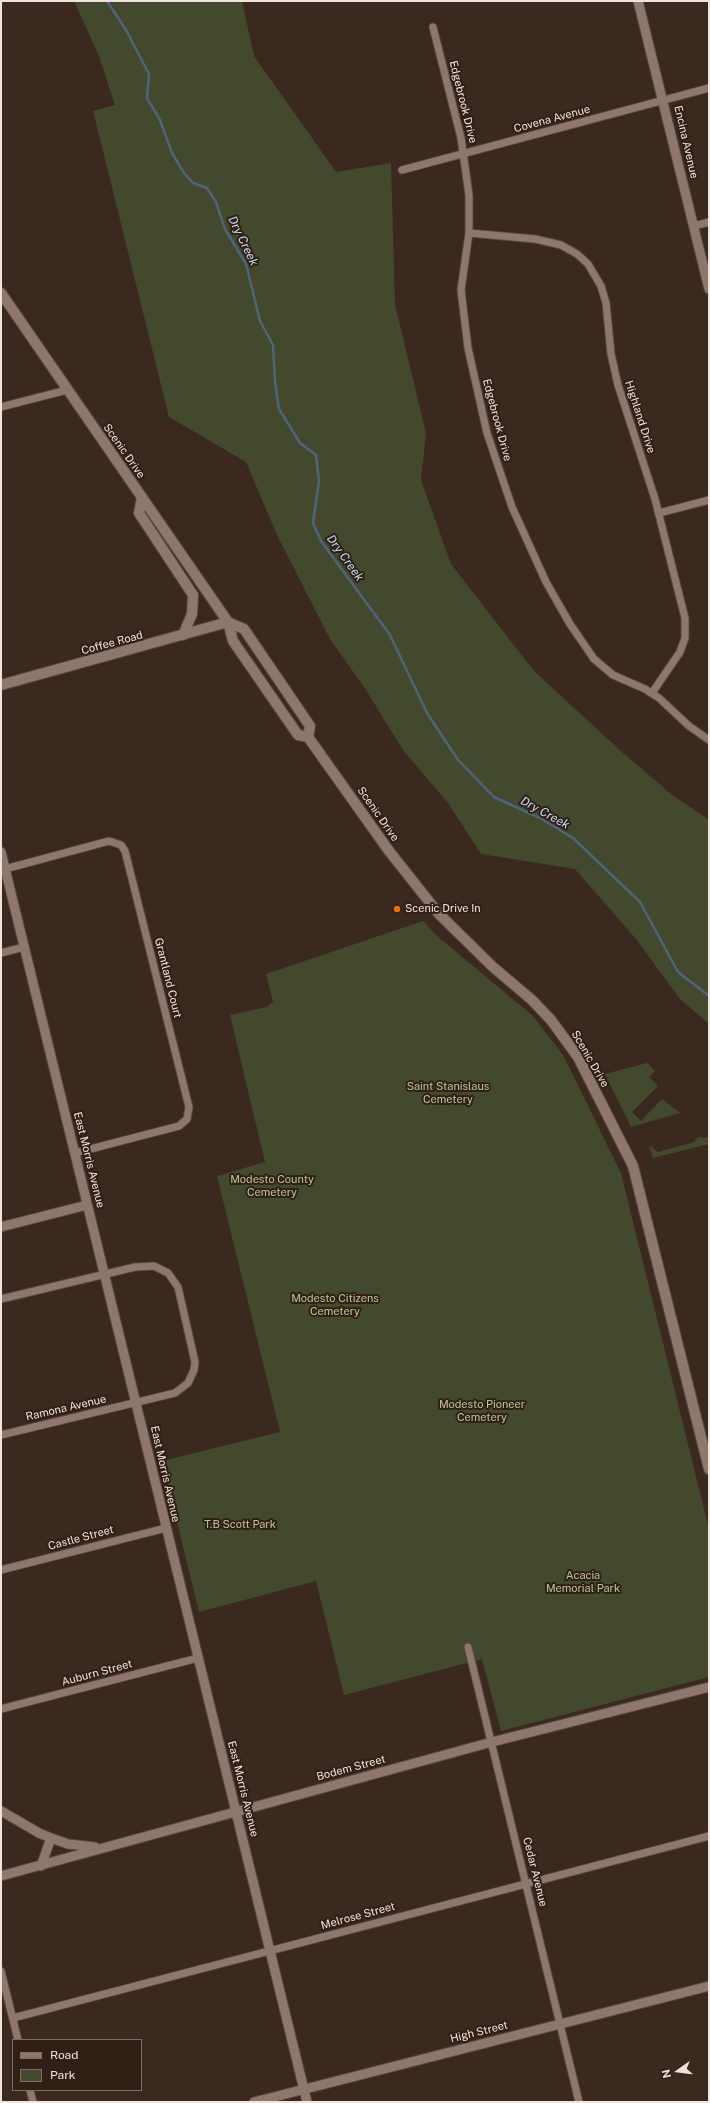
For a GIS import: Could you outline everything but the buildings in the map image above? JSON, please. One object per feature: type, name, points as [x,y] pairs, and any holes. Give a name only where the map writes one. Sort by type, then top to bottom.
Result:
[{"type":"main road","name":"Scenic Drive","points":[[1,294],[228,622],[233,641],[298,735],[308,737],[412,881],[464,939],[548,1016],[578,1057],[633,1166],[709,1469]]},
{"type":"main road","points":[[142,497],[139,513],[193,595],[192,614],[183,635]]},
{"type":"main road","name":"Scenic Drive","points":[[228,622],[244,629],[310,726],[308,737]]},
{"type":"main road","name":"Coffee Road","points":[[1,685],[228,622]]},
{"type":"street","name":"Encina Avenue","points":[[638,1],[709,289]]},
{"type":"street","name":"Edgebrook Drive","points":[[433,27],[464,154],[470,200],[469,233],[461,290],[468,348],[487,432],[514,512],[546,582],[570,624],[590,654],[608,672],[652,693],[668,705],[688,726],[709,740]]},
{"type":"street","name":"Covena Avenue","points":[[402,170],[709,88]]},
{"type":"street","points":[[694,226],[709,222]]},
{"type":"street","name":"Highland Drive","points":[[469,233],[535,239],[561,245],[583,259],[594,272],[604,297],[611,354],[618,386],[659,513],[677,582],[686,627],[680,652],[652,693]]},
{"type":"street","points":[[1,407],[67,390]]},
{"type":"street","points":[[659,513],[709,500]]},
{"type":"street","name":"Grantland Court","points":[[5,868],[109,841],[122,846],[125,851],[187,1099],[189,1113],[187,1119],[179,1126],[75,1153]]},
{"type":"street","name":"East Morris Avenue","points":[[1,852],[75,1153],[103,1274],[307,2102]]},
{"type":"street","points":[[1,952],[24,947]]},
{"type":"street","points":[[1,1227],[87,1205]]},
{"type":"street","name":"Ramona Avenue","points":[[1,1299],[103,1274],[146,1265],[154,1266],[168,1273],[178,1287],[195,1359],[192,1376],[182,1389],[175,1393],[1,1435]]},
{"type":"street","name":"Castle Street","points":[[1,1570],[166,1528]]},
{"type":"street","name":"Cedar Avenue","points":[[468,1647],[579,2102]]},
{"type":"street","name":"Auburn Street","points":[[1,1709],[198,1658]]},
{"type":"street","name":"Bodem Street","points":[[1,1876],[492,1742],[709,1687]]},
{"type":"street","points":[[1,1812],[51,1838],[68,1844],[102,1848]]},
{"type":"street","name":"Melrose Street","points":[[13,2018],[709,1836]]},
{"type":"street","points":[[41,1866],[51,1838]]},
{"type":"street","points":[[1,1971],[18,2039]]},
{"type":"street","name":"High Street","points":[[254,2102],[304,2088],[709,1986]]},
{"type":"street","points":[[30,2091],[33,2102]]},
{"type":"green space","points":[[74,1],[242,1],[254,56],[336,172],[391,163],[395,305],[426,433],[421,480],[451,564],[534,671],[622,752],[671,794],[709,820],[709,1024],[680,999],[636,939],[575,869],[481,854],[448,803],[403,750],[366,690],[330,639],[277,535],[246,462],[169,417],[93,111],[115,105],[99,56]]},
{"type":"green space","points":[[423,921],[437,936],[533,1016],[563,1055],[621,1173],[709,1529],[709,1677],[501,1731],[482,1659],[344,1695],[316,1581],[199,1612],[162,1461],[280,1432],[217,1176],[265,1162],[230,1015],[267,1007],[273,1002],[266,974]]},
{"type":"green space","points":[[647,1063],[655,1071],[649,1077],[658,1086],[632,1112],[641,1121],[662,1099],[680,1113],[631,1127],[605,1074]]},
{"type":"green space","points":[[698,1137],[709,1138],[709,1144],[653,1158],[649,1145],[658,1152],[694,1142]]},
{"type":"waterway","name":"Dry Creek","points":[[107,1],[126,30],[149,74],[147,98],[160,120],[172,153],[184,173],[193,183],[207,188],[216,202],[225,229],[246,264],[260,321],[273,345],[275,382],[279,409],[300,443],[316,455],[319,481],[313,523],[321,541],[390,635],[427,713],[458,760],[494,797],[540,818],[573,838],[640,902],[678,972],[709,996]]},
{"type":"place","name":"Scenic Drive In","points":[[397,909]]},
{"type":"park label","name":"Saint Stanislaus Cemetery","points":[[448,1093]]},
{"type":"park label","name":"Modesto County Cemetery","points":[[272,1186]]},
{"type":"park label","name":"Modesto Citizens Cemetery","points":[[335,1305]]},
{"type":"park label","name":"Modesto Pioneer Cemetery","points":[[482,1411]]},
{"type":"park label","name":"T.B Scott Park","points":[[240,1525]]},
{"type":"park label","name":"Acacia Memorial Park","points":[[583,1582]]}]
